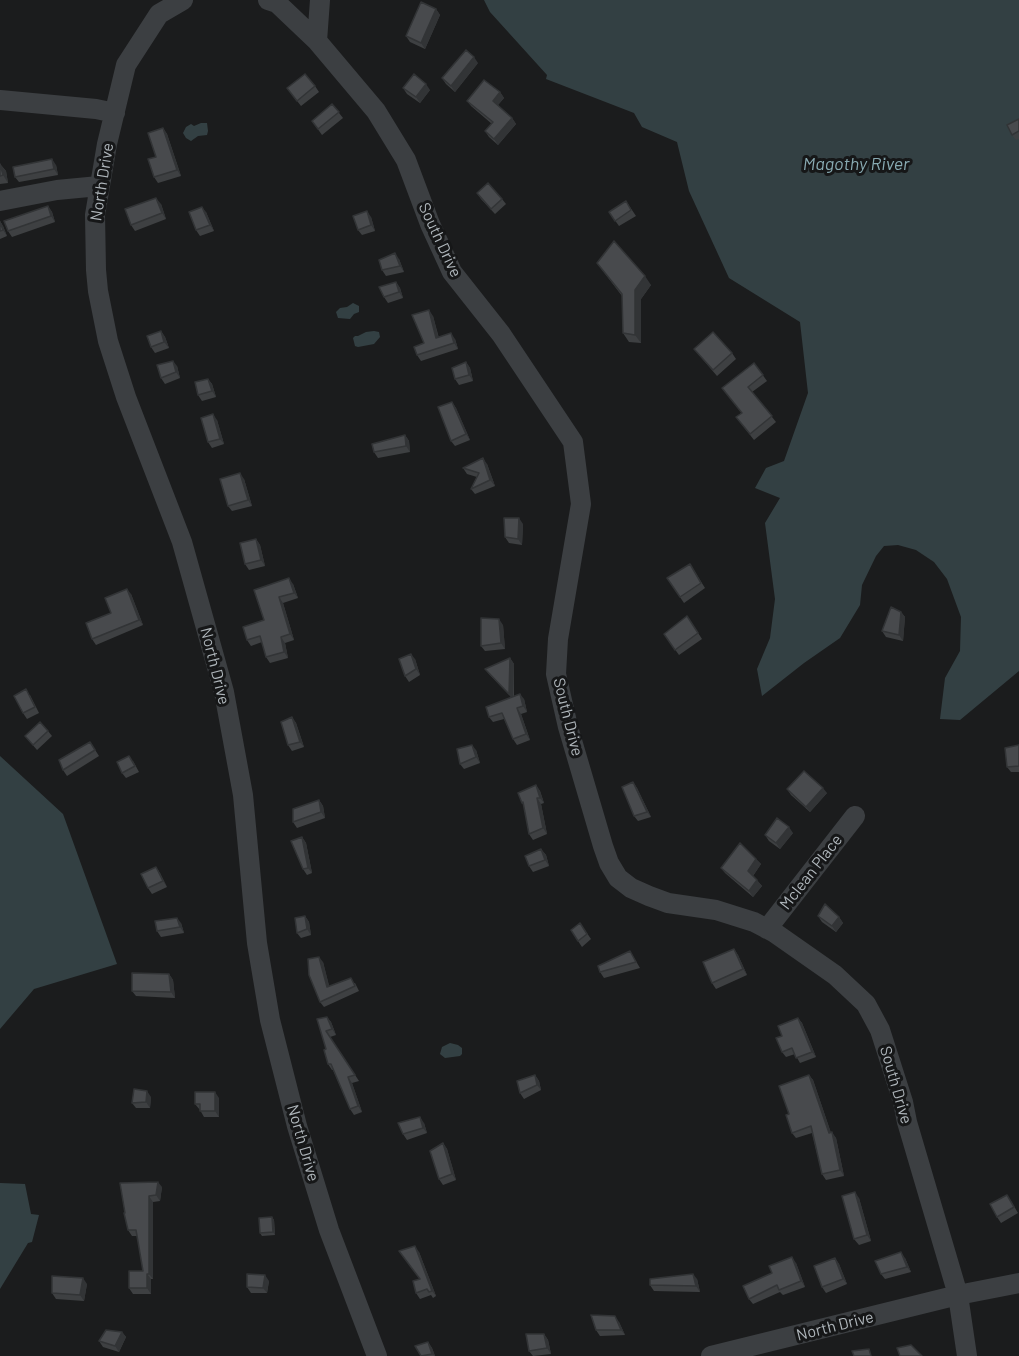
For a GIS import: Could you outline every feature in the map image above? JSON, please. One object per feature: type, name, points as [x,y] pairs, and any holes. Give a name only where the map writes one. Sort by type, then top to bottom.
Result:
[{"type":"street","name":"North Drive","points":[[183,0],[159,14],[126,65],[99,186],[95,215],[98,291],[108,341],[126,397],[182,542],[221,683],[243,795],[256,936],[266,1003],[297,1126],[329,1230],[377,1356]]},
{"type":"street","points":[[268,0],[277,3],[317,41]]},
{"type":"street","points":[[317,41],[320,0]]},
{"type":"street","name":"South Drive","points":[[317,41],[376,111],[406,160],[429,224],[452,272],[501,334],[573,442],[580,504],[558,639],[556,674],[568,727],[609,863],[618,878],[631,888],[649,896],[668,903],[716,910],[754,922],[767,929],[836,975],[866,1004],[880,1030],[903,1102],[958,1295],[967,1356]]},
{"type":"street","points":[[0,100],[115,113]]},
{"type":"street","points":[[0,201],[57,190],[99,186]]},
{"type":"street","name":"Mclean Place","points":[[767,929],[855,816]]},
{"type":"street","name":"North Drive","points":[[711,1356],[1019,1282]]},
{"type":"water","name":"Magothy River","points":[[484,0],[1019,0],[1019,671],[960,720],[940,719],[945,678],[960,651],[961,617],[947,579],[934,562],[916,550],[898,545],[884,546],[876,556],[862,585],[860,605],[840,638],[762,696],[757,669],[770,638],[775,599],[765,523],[780,498],[755,488],[766,468],[784,461],[808,393],[800,322],[729,278],[689,191],[677,142],[642,127],[634,113],[546,79],[547,75],[490,12]]},
{"type":"water","points":[[207,123],[207,135],[198,136],[191,141],[186,138],[183,133],[186,127]]},
{"type":"water","points":[[353,303],[359,306],[359,312],[350,319],[338,318],[336,312],[340,308]]},
{"type":"water","points":[[374,331],[379,332],[380,337],[374,344],[355,346],[353,338],[355,336]]},
{"type":"water","points":[[0,756],[63,814],[117,964],[34,989],[0,1029]]},
{"type":"water","points":[[450,1043],[462,1048],[460,1056],[445,1058],[440,1054],[442,1047]]},
{"type":"water","points":[[0,1183],[25,1184],[31,1214],[39,1215],[32,1242],[28,1243],[0,1289]]},
{"type":"building","points":[[421,2],[436,9],[421,43],[406,36]]},
{"type":"building","points":[[466,50],[474,57],[451,86],[442,78]]},
{"type":"building","points":[[305,74],[315,86],[297,101],[287,88]]},
{"type":"building","points":[[414,74],[426,84],[416,97],[403,88]]},
{"type":"building","points":[[484,80],[500,92],[493,101],[512,118],[494,139],[485,131],[493,122],[467,101]]},
{"type":"building","points":[[332,104],[339,112],[318,129],[312,121]]},
{"type":"building","points":[[1019,119],[1019,131],[1012,135],[1007,125]]},
{"type":"building","points":[[163,128],[177,170],[154,177],[148,159],[156,157],[148,133]]},
{"type":"building","points":[[52,159],[54,169],[15,177],[13,167]]},
{"type":"building","points":[[488,183],[502,199],[491,209],[477,193]]},
{"type":"building","points":[[156,198],[162,213],[131,225],[125,209]]},
{"type":"building","points":[[626,201],[631,210],[615,221],[609,212]]},
{"type":"building","points":[[48,206],[51,216],[8,231],[4,221]]},
{"type":"building","points":[[202,207],[210,225],[196,230],[189,212]]},
{"type":"building","points":[[367,211],[371,225],[358,230],[353,216]]},
{"type":"building","points":[[614,241],[645,276],[635,290],[635,335],[623,333],[622,294],[597,263]]},
{"type":"building","points":[[395,253],[400,266],[382,270],[379,260]]},
{"type":"building","points":[[396,282],[399,292],[384,297],[379,287]]},
{"type":"building","points":[[429,310],[436,338],[451,333],[454,343],[417,355],[414,347],[424,343],[412,315]]},
{"type":"building","points":[[161,331],[164,342],[151,347],[147,336]]},
{"type":"building","points":[[713,332],[732,353],[713,370],[694,349]]},
{"type":"building","points":[[173,361],[176,372],[161,378],[157,365]]},
{"type":"building","points":[[466,362],[469,375],[455,379],[452,368]]},
{"type":"building","points":[[754,363],[763,375],[748,387],[772,416],[750,434],[736,417],[742,413],[722,388]]},
{"type":"building","points":[[208,379],[212,391],[198,395],[195,382]]},
{"type":"building","points":[[452,402],[466,434],[451,441],[438,407]]},
{"type":"building","points":[[213,414],[220,439],[208,442],[201,418]]},
{"type":"building","points":[[405,435],[406,446],[374,452],[372,444]]},
{"type":"building","points":[[483,458],[490,480],[471,489],[479,473],[463,468]]},
{"type":"building","points":[[240,473],[248,500],[228,506],[220,479]]},
{"type":"building","points":[[504,518],[519,518],[518,539],[505,537]]},
{"type":"building","points":[[256,539],[261,560],[245,564],[240,543]]},
{"type":"building","points":[[690,564],[701,583],[680,597],[667,578]]},
{"type":"building","points":[[289,578],[294,593],[279,597],[290,634],[281,637],[284,652],[266,657],[260,636],[247,640],[243,627],[264,620],[254,590]]},
{"type":"building","points":[[127,589],[139,620],[92,639],[86,623],[111,613],[105,598]]},
{"type":"building","points":[[891,607],[901,612],[899,635],[882,631]]},
{"type":"building","points":[[687,616],[698,633],[675,650],[664,634]]},
{"type":"building","points":[[481,618],[499,619],[501,643],[481,646]]},
{"type":"building","points":[[411,654],[416,669],[405,676],[399,659]]},
{"type":"building","points":[[510,658],[509,694],[485,669]]},
{"type":"building","points":[[26,689],[35,707],[23,713],[14,696]]},
{"type":"building","points":[[520,694],[523,706],[517,708],[526,734],[513,739],[502,713],[489,717],[486,707]]},
{"type":"building","points":[[292,717],[300,742],[288,745],[281,722]]},
{"type":"building","points":[[40,722],[48,731],[33,745],[25,736]]},
{"type":"building","points":[[90,742],[95,750],[63,770],[59,760]]},
{"type":"building","points":[[472,745],[476,757],[460,764],[457,749]]},
{"type":"building","points":[[1019,745],[1019,766],[1007,767],[1005,748]]},
{"type":"building","points":[[129,756],[135,766],[122,773],[117,762]]},
{"type":"building","points":[[804,771],[823,788],[806,807],[787,789]]},
{"type":"building","points":[[633,782],[647,812],[634,816],[622,787]]},
{"type":"building","points":[[536,785],[540,798],[537,798],[543,828],[529,834],[523,802],[518,793]]},
{"type":"building","points":[[319,800],[321,812],[293,822],[293,809]]},
{"type":"building","points":[[777,818],[789,827],[776,843],[765,835]]},
{"type":"building","points":[[302,837],[308,868],[303,869],[291,841]]},
{"type":"building","points":[[740,843],[756,859],[748,871],[757,880],[749,891],[721,868]]},
{"type":"building","points":[[541,849],[545,860],[529,866],[525,856]]},
{"type":"building","points":[[156,867],[163,881],[148,888],[141,874]]},
{"type":"building","points":[[825,904],[839,917],[832,926],[818,916]]},
{"type":"building","points":[[305,916],[307,929],[297,933],[295,918]]},
{"type":"building","points":[[177,918],[180,927],[157,931],[155,921]]},
{"type":"building","points":[[580,923],[587,934],[578,941],[571,930]]},
{"type":"building","points":[[734,949],[743,969],[712,983],[703,962]]},
{"type":"building","points":[[630,951],[636,962],[600,972],[598,966]]},
{"type":"building","points":[[319,957],[327,987],[351,978],[355,986],[320,1002],[309,975],[308,959]]},
{"type":"building","points":[[132,973],[169,974],[171,992],[132,991]]},
{"type":"building","points":[[327,1017],[332,1029],[326,1031],[355,1075],[348,1077],[358,1106],[350,1109],[331,1064],[328,1064],[324,1050],[326,1049],[317,1019]]},
{"type":"building","points":[[798,1018],[812,1052],[796,1058],[792,1048],[782,1052],[776,1038],[782,1036],[778,1026]]},
{"type":"building","points":[[535,1075],[537,1085],[520,1093],[517,1081]]},
{"type":"building","points":[[809,1075],[829,1133],[832,1132],[840,1170],[822,1174],[811,1126],[792,1133],[786,1115],[789,1114],[779,1086]]},
{"type":"building","points":[[134,1089],[147,1091],[146,1102],[132,1103]]},
{"type":"building","points":[[195,1092],[215,1092],[215,1111],[200,1111],[200,1104],[195,1104]]},
{"type":"building","points":[[420,1117],[423,1128],[403,1134],[398,1123]]},
{"type":"building","points":[[443,1143],[452,1174],[439,1179],[430,1151]]},
{"type":"building","points":[[158,1182],[156,1195],[149,1196],[147,1288],[129,1288],[129,1271],[143,1271],[136,1230],[128,1230],[120,1183]]},
{"type":"building","points":[[855,1192],[867,1235],[854,1239],[842,1196]]},
{"type":"building","points":[[1007,1195],[1014,1207],[997,1217],[990,1204]]},
{"type":"building","points":[[272,1217],[273,1232],[260,1233],[259,1218]]},
{"type":"building","points":[[415,1246],[432,1291],[429,1292],[427,1289],[416,1293],[413,1281],[420,1279],[399,1251]]},
{"type":"building","points":[[901,1252],[907,1267],[881,1274],[875,1261]]},
{"type":"building","points":[[792,1257],[801,1281],[779,1290],[777,1285],[749,1299],[743,1286],[772,1273],[769,1266]]},
{"type":"building","points":[[835,1258],[843,1279],[822,1287],[814,1266]]},
{"type":"building","points":[[247,1274],[265,1275],[263,1288],[247,1287]]},
{"type":"building","points":[[693,1274],[696,1286],[650,1285],[650,1279]]},
{"type":"building","points":[[52,1276],[83,1278],[80,1295],[52,1293]]},
{"type":"building","points":[[591,1315],[615,1316],[621,1330],[596,1330]]},
{"type":"building","points":[[106,1330],[122,1332],[115,1346],[99,1341]]},
{"type":"building","points":[[526,1334],[544,1334],[547,1348],[529,1351]]},
{"type":"building","points":[[428,1342],[432,1354],[421,1356],[415,1346]]},
{"type":"building","points":[[911,1345],[922,1356],[900,1356],[897,1348]]},
{"type":"building","points":[[869,1349],[871,1356],[854,1356],[852,1351]]}]
